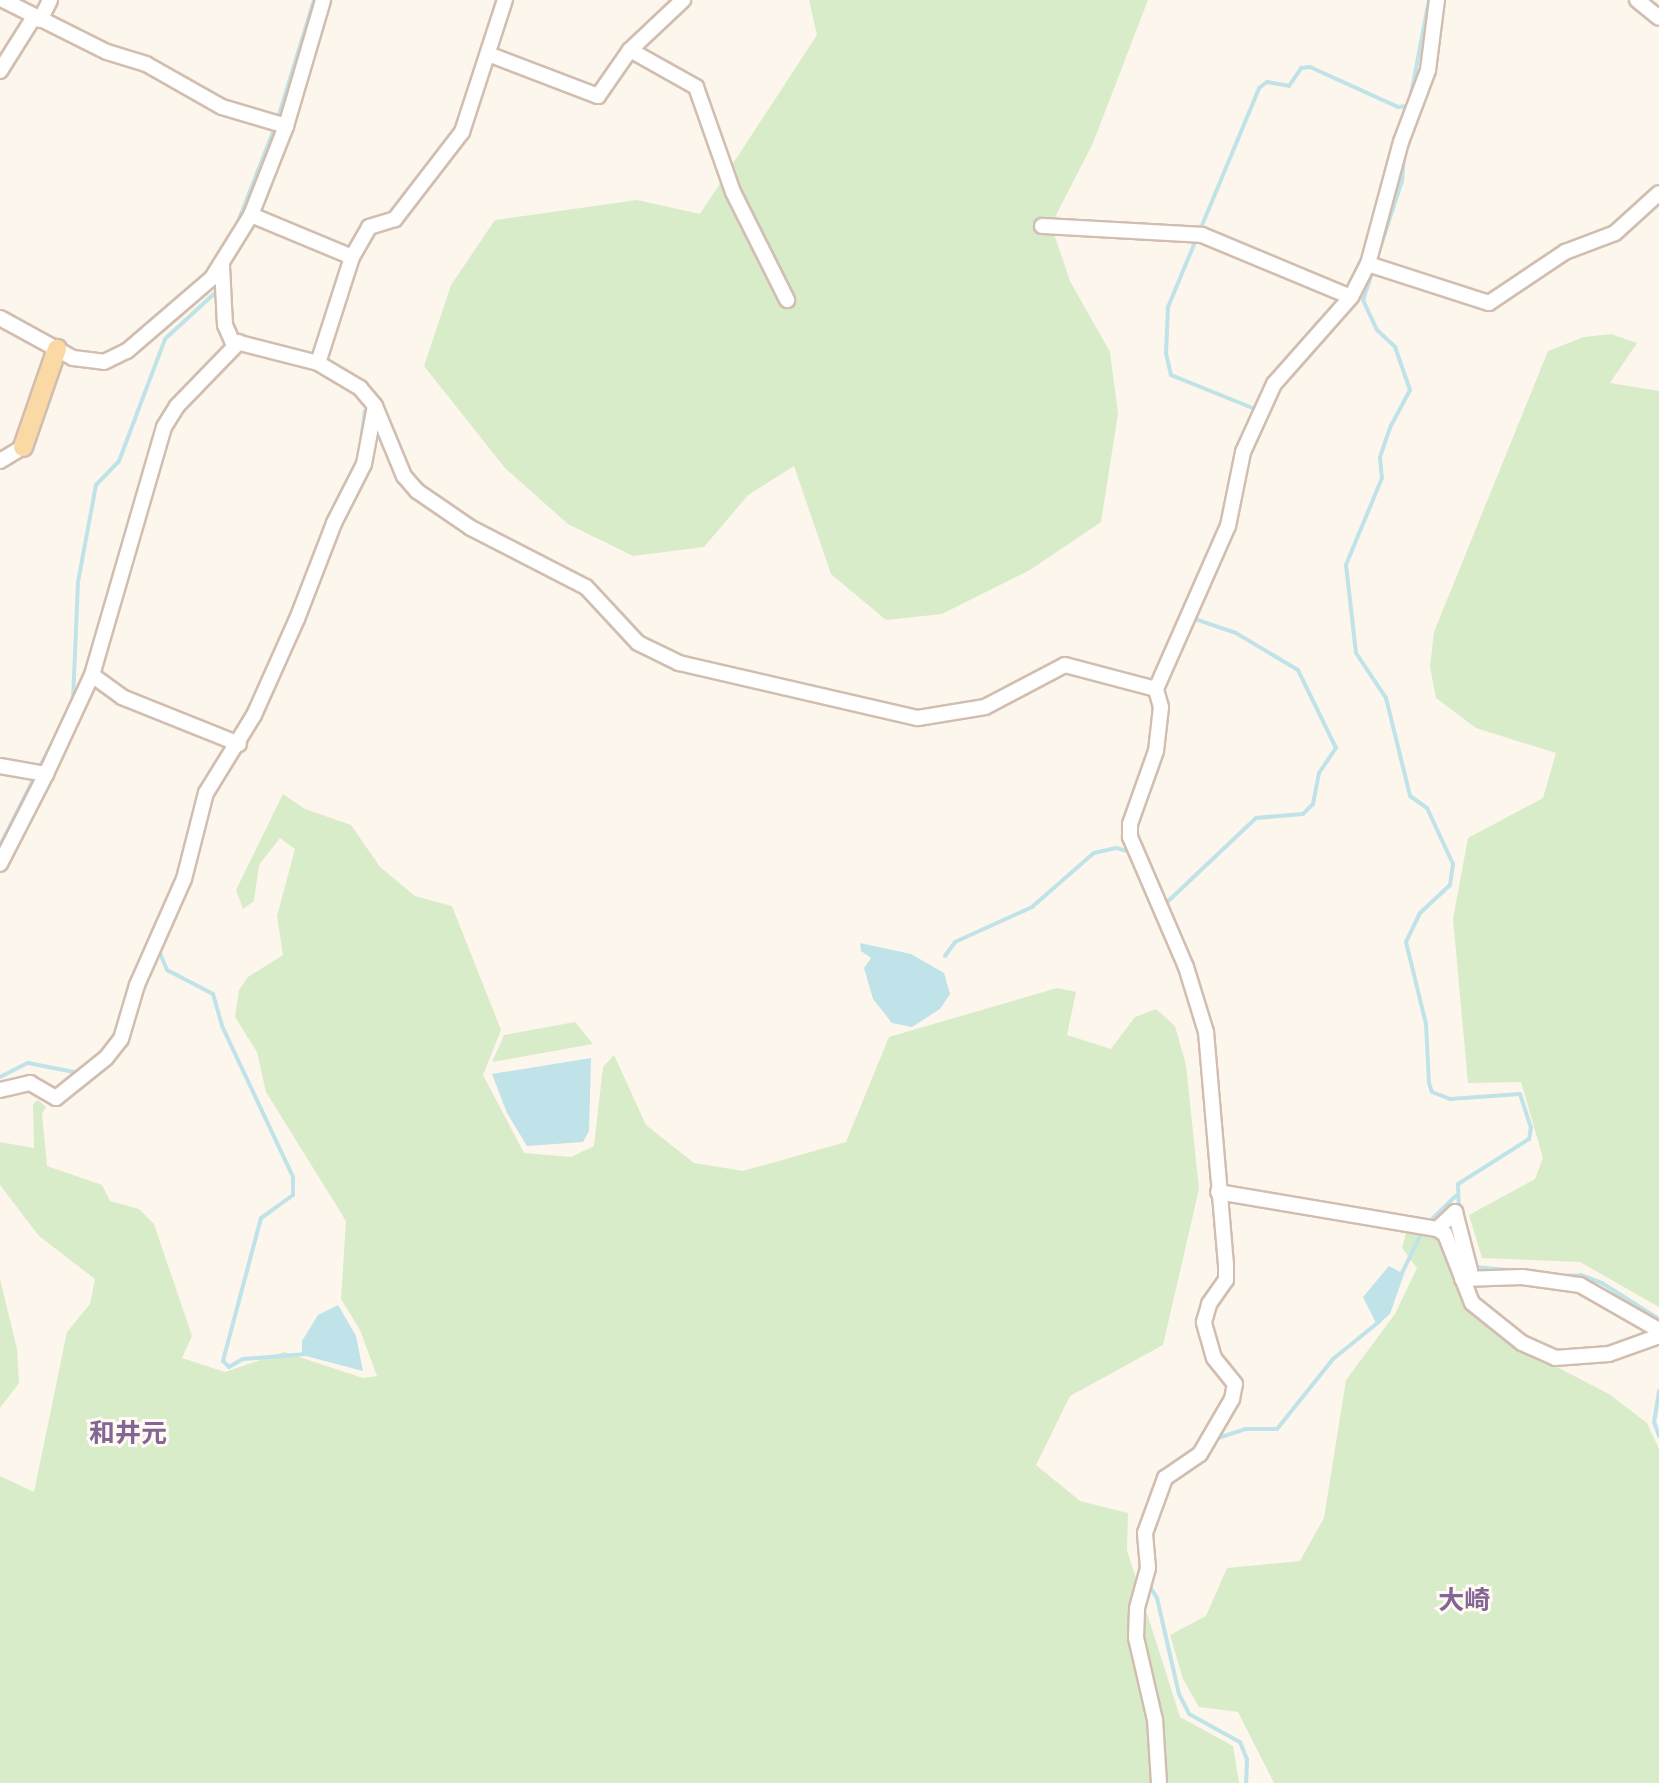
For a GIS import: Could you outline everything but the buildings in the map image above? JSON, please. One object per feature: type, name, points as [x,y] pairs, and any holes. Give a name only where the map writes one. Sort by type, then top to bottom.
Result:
[{"type":"main road","points":[[23,447],[57,349]]},
{"type":"street","points":[[3,0],[107,52],[146,64],[222,107],[279,123]]},
{"type":"street","points":[[0,71],[50,0]]},
{"type":"street","points":[[0,318],[83,362],[115,358],[214,271],[251,215],[279,123],[323,0]]},
{"type":"street","points":[[488,54],[598,96],[630,50],[683,0]]},
{"type":"street","points":[[1159,1783],[1155,1720],[1136,1638],[1146,1579],[1145,1533],[1159,1489],[1172,1472],[1200,1454],[1235,1391],[1232,1377],[1209,1347],[1204,1322],[1209,1304],[1226,1280],[1203,1018],[1129,831],[1156,751],[1161,707],[1156,689],[1228,526],[1243,452],[1274,384],[1351,297],[1373,266],[1401,142],[1428,70],[1437,0]]},
{"type":"street","points":[[1637,0],[1659,18]]},
{"type":"street","points":[[318,363],[352,257],[369,227],[395,219],[459,138],[488,54],[500,1]]},
{"type":"street","points":[[630,50],[696,87],[733,192],[787,300]]},
{"type":"street","points":[[1373,266],[1489,303],[1565,252],[1615,233],[1659,193]]},
{"type":"street","points":[[251,215],[352,257]]},
{"type":"street","points":[[1042,226],[1197,234],[1351,297]]},
{"type":"street","points":[[214,271],[225,329],[238,345],[279,348],[318,363],[360,388],[375,406],[404,476],[417,491],[471,528],[586,587],[638,643],[679,663],[918,718],[985,707],[1065,665],[1156,689]]},
{"type":"street","points":[[0,864],[40,772],[92,675],[164,427],[185,397],[238,345]]},
{"type":"street","points":[[0,1090],[30,1083],[56,1098],[115,1048],[177,902],[206,793],[239,744],[361,471],[375,406]]},
{"type":"street","points":[[0,461],[23,447]]},
{"type":"street","points":[[92,675],[122,697],[239,744]]},
{"type":"street","points":[[0,766],[40,772]]},
{"type":"street","points":[[1218,1192],[1437,1229],[1445,1234],[1469,1278]]},
{"type":"street","points":[[1437,1229],[1455,1212],[1479,1309],[1522,1343],[1555,1358],[1609,1354],[1659,1333]]},
{"type":"street","points":[[1469,1278],[1590,1287],[1659,1333]]},
{"type":"green space","points":[[809,0],[1148,0],[1093,143],[1051,225],[1070,281],[1110,352],[1118,414],[1101,522],[1030,570],[942,614],[886,620],[831,574],[794,466],[748,495],[704,547],[633,556],[568,524],[505,468],[424,366],[451,285],[495,220],[637,200],[700,214],[817,35]]},
{"type":"green space","points":[[1611,334],[1637,343],[1610,383],[1659,391],[1659,1307],[1580,1262],[1482,1258],[1469,1215],[1535,1179],[1543,1158],[1521,1082],[1468,1083],[1453,919],[1468,838],[1543,798],[1556,753],[1476,728],[1436,698],[1430,667],[1434,632],[1548,351],[1584,337]]},
{"type":"green space","points":[[283,794],[305,809],[351,825],[380,867],[415,896],[452,906],[501,1030],[483,1075],[524,1153],[571,1157],[594,1146],[603,1067],[614,1055],[646,1125],[694,1163],[743,1171],[846,1142],[889,1037],[1057,988],[1076,992],[1067,1035],[1111,1049],[1135,1017],[1156,1009],[1175,1026],[1186,1065],[1199,1189],[1163,1345],[1070,1396],[1036,1465],[1080,1501],[1128,1513],[1127,1550],[1180,1717],[1233,1746],[1239,1783],[0,1783],[0,1476],[34,1492],[67,1332],[90,1304],[95,1279],[39,1236],[0,1185],[0,1142],[34,1148],[33,1104],[38,1100],[46,1107],[42,1114],[47,1166],[102,1185],[110,1201],[139,1209],[154,1224],[192,1336],[182,1358],[225,1372],[284,1352],[363,1378],[377,1376],[360,1330],[341,1299],[346,1221],[266,1092],[257,1052],[235,1017],[239,990],[248,977],[283,955],[277,916],[295,849],[280,838],[259,865],[254,901],[243,909],[236,890]]},
{"type":"green space","points":[[575,1022],[593,1044],[492,1062],[504,1035]]},
{"type":"green space","points":[[1407,1229],[1441,1236],[1472,1312],[1524,1350],[1609,1394],[1647,1423],[1659,1449],[1659,1783],[1274,1783],[1238,1712],[1199,1707],[1183,1679],[1170,1635],[1206,1616],[1227,1568],[1300,1561],[1324,1518],[1346,1380],[1395,1314],[1417,1268],[1402,1248]]},
{"type":"green space","points":[[0,1279],[17,1349],[19,1383],[0,1408]]},
{"type":"water","points":[[860,943],[911,954],[944,973],[950,994],[940,1009],[912,1027],[892,1023],[873,999],[864,968],[871,958],[861,951]]},
{"type":"water","points":[[591,1058],[589,1131],[583,1142],[527,1146],[507,1113],[492,1074]]},
{"type":"water","points":[[1389,1266],[1404,1274],[1390,1314],[1377,1325],[1363,1297]]},
{"type":"water","points":[[338,1305],[356,1336],[363,1371],[302,1355],[302,1341],[318,1315]]},
{"type":"waterway","points":[[278,118],[314,0]]},
{"type":"waterway","points":[[1411,95],[1429,0]]},
{"type":"waterway","points":[[1253,414],[1255,409],[1171,375],[1166,354],[1168,307],[1259,88],[1267,82],[1289,86],[1301,68],[1310,67],[1398,107],[1408,106]]},
{"type":"waterway","points":[[236,227],[275,127]]},
{"type":"waterway","points":[[1404,158],[1402,181],[1363,300],[1377,330],[1395,347],[1410,390],[1391,425],[1380,457],[1382,478],[1346,565],[1356,653],[1386,698],[1410,796],[1427,808],[1453,864],[1450,885],[1420,913],[1406,942],[1426,1024],[1429,1083],[1432,1092],[1450,1099],[1520,1094],[1531,1127],[1529,1139],[1458,1184],[1459,1209]]},
{"type":"waterway","points":[[73,701],[78,582],[96,485],[119,461],[165,339],[216,292],[216,282]]},
{"type":"waterway","points":[[361,442],[365,411]]},
{"type":"waterway","points":[[1230,480],[1234,463]]},
{"type":"waterway","points":[[1163,906],[1256,818],[1303,814],[1313,804],[1319,773],[1336,748],[1298,670],[1236,633],[1192,618]]},
{"type":"waterway","points":[[39,768],[57,734]]},
{"type":"waterway","points":[[202,788],[218,761]]},
{"type":"waterway","points":[[0,846],[35,776]]},
{"type":"waterway","points":[[945,956],[955,942],[1032,907],[1094,853],[1116,848],[1131,852]]},
{"type":"waterway","points":[[159,951],[167,970],[213,994],[222,1026],[293,1177],[293,1195],[261,1218],[223,1361],[229,1367],[243,1359],[306,1354]]},
{"type":"waterway","points":[[0,1077],[28,1063],[79,1073]]},
{"type":"waterway","points":[[1433,1218],[1456,1196]]},
{"type":"waterway","points":[[1401,1275],[1423,1230]]},
{"type":"waterway","points":[[1475,1267],[1549,1274]]},
{"type":"waterway","points":[[1558,1276],[1581,1275],[1602,1283],[1659,1319]]},
{"type":"waterway","points":[[1215,1439],[1245,1429],[1277,1429],[1333,1359],[1380,1321]]},
{"type":"waterway","points":[[1659,1391],[1654,1422],[1659,1436]]},
{"type":"waterway","points":[[1147,1582],[1157,1598],[1179,1694],[1189,1714],[1240,1742],[1247,1759],[1246,1783]]},
{"type":"district","name":"和井元","points":[[128,1435]]},
{"type":"district","name":"大崎","points":[[1464,1602]]}]
